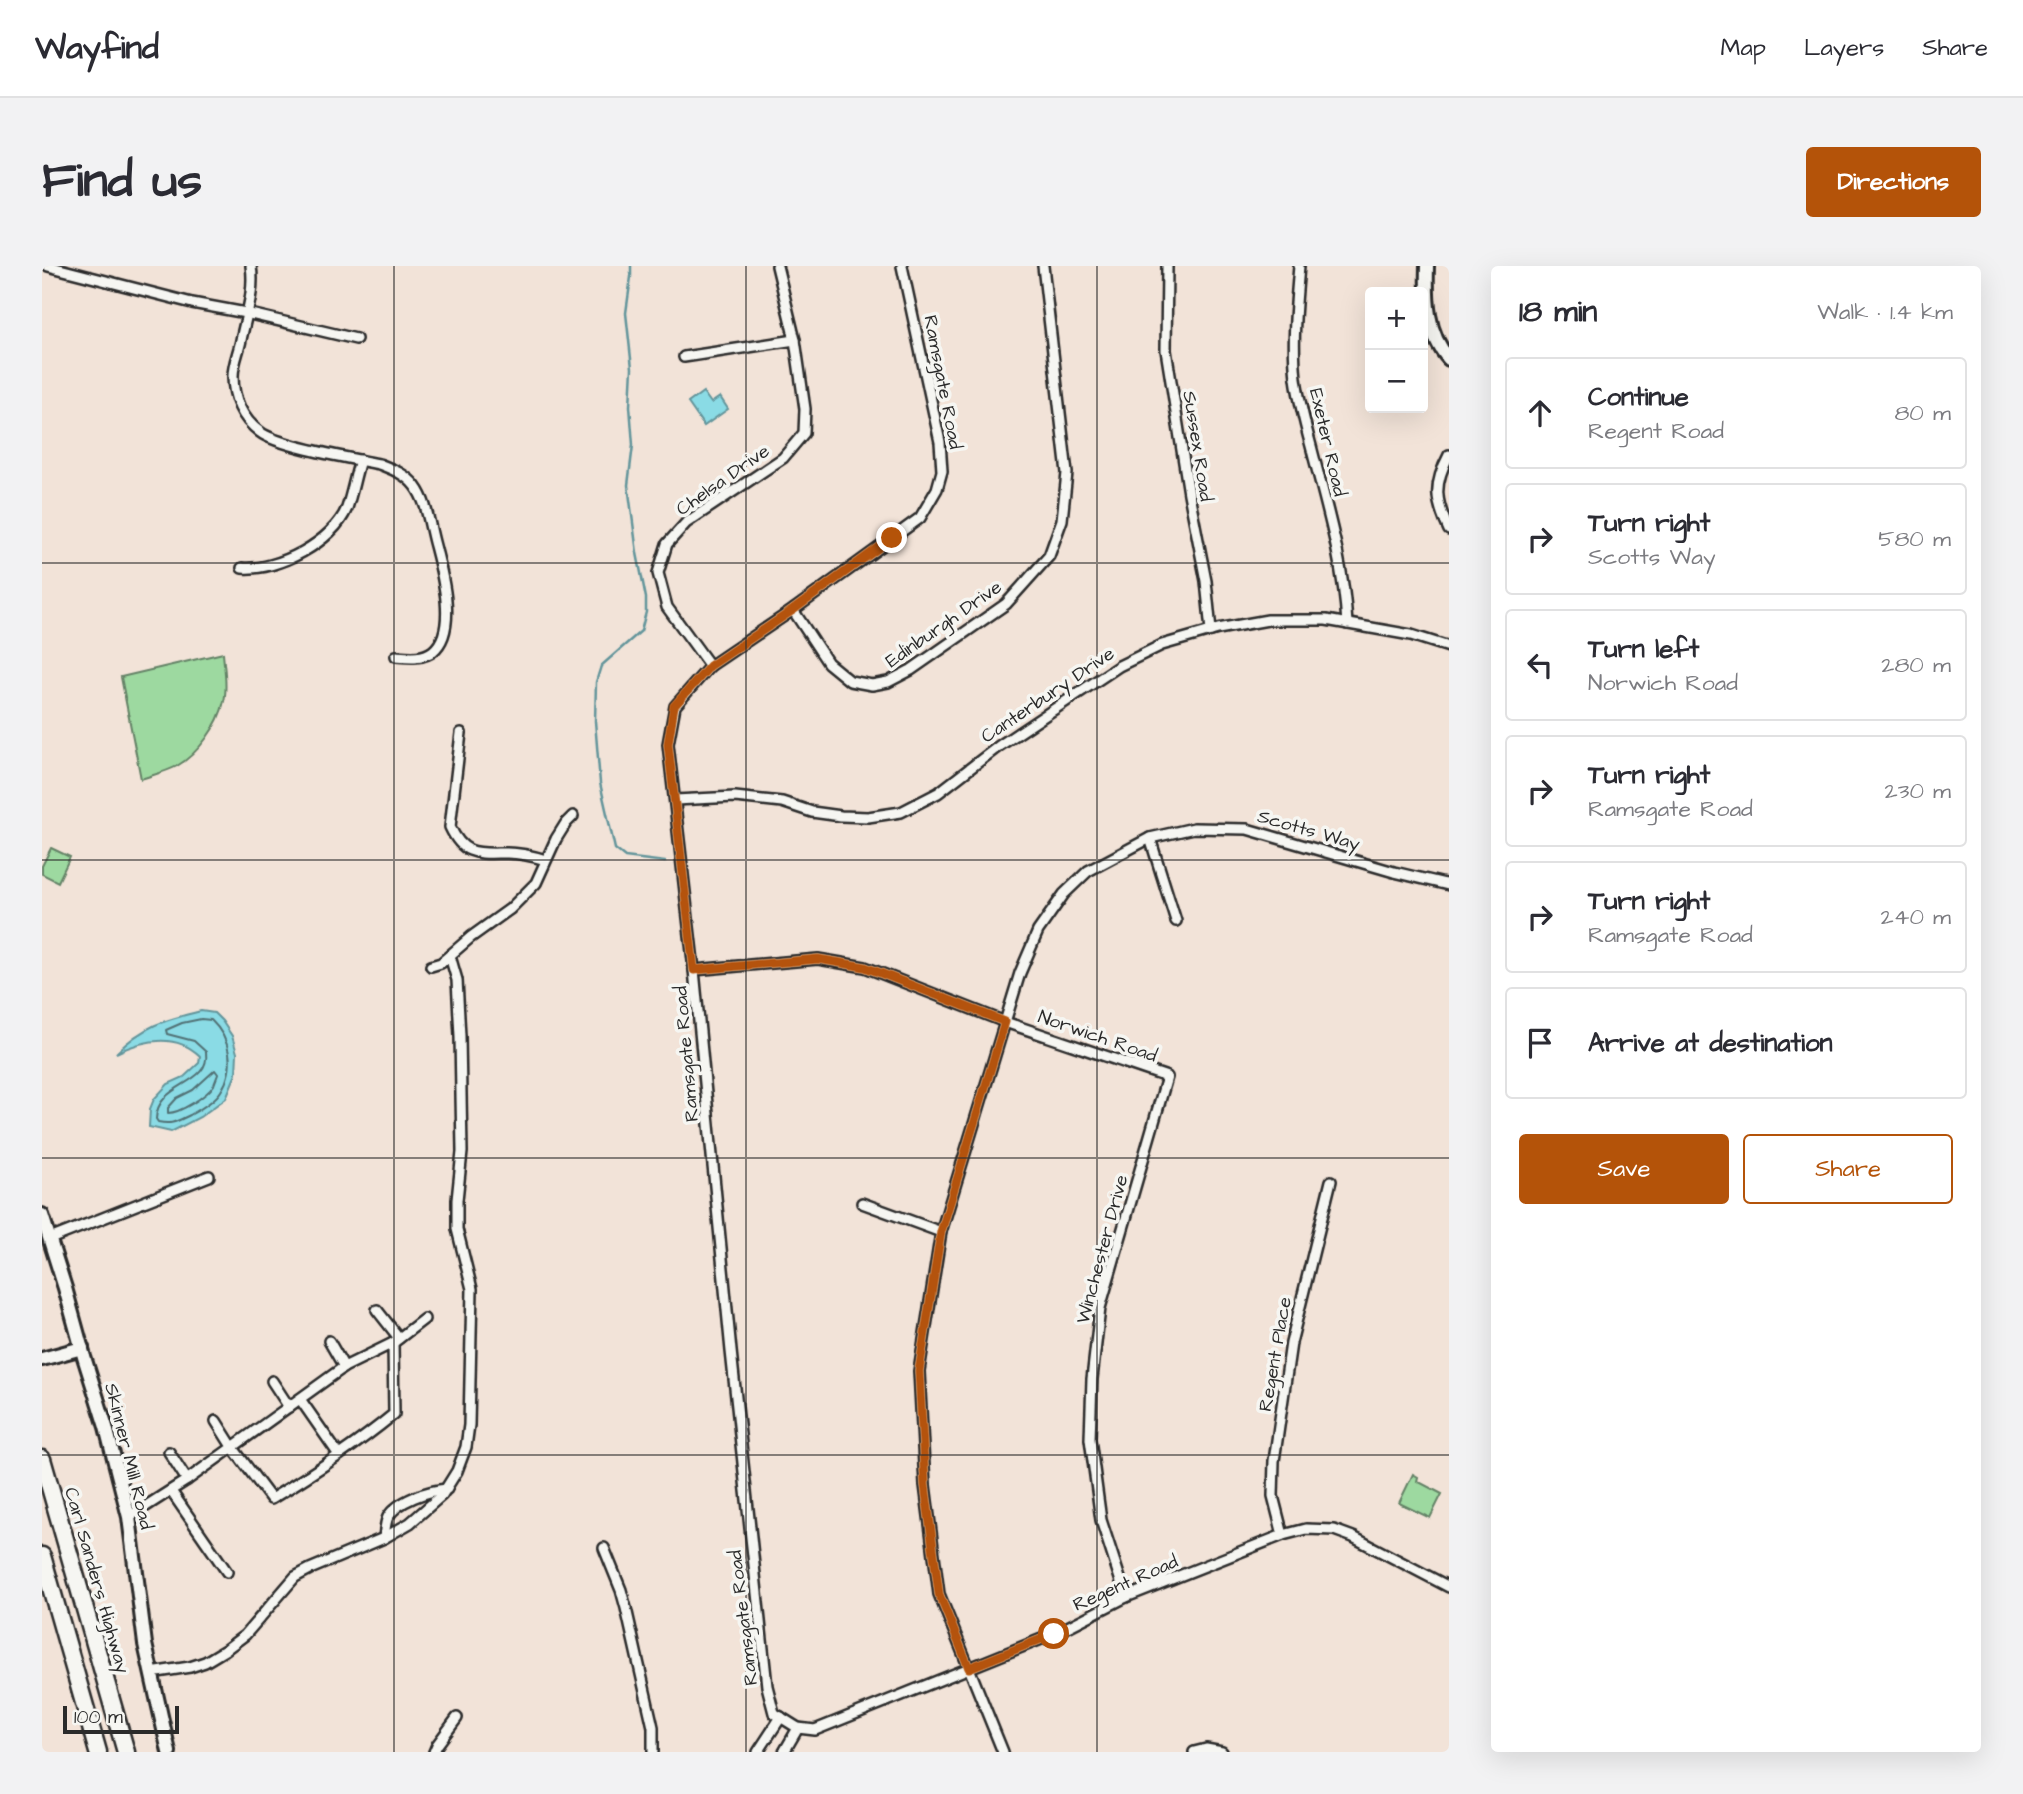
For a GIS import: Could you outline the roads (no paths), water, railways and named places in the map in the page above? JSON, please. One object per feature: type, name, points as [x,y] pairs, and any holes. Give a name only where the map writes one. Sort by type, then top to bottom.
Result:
[{"type":"highway","name":"Carl Sanders Highway","points":[[42,1459],[126,1752]]},
{"type":"highway","points":[[42,1556],[98,1752]]},
{"type":"street","points":[[48,266],[192,303],[356,339]]},
{"type":"street","points":[[251,266],[253,291],[233,374],[239,407],[248,421],[261,434],[286,443],[392,469],[407,477],[425,503],[446,591],[446,616],[440,643],[433,651],[423,656],[397,656]]},
{"type":"street","name":"Chelsa Drive","points":[[710,666],[667,607],[658,573],[667,544],[686,523],[783,458],[804,433],[805,409],[795,340],[777,266]]},
{"type":"street","name":"Ramsgate Road","points":[[781,1717],[774,1713],[765,1673],[730,1351],[694,970],[668,744],[674,706],[710,666],[920,518],[937,489],[942,471],[940,442],[902,266]]},
{"type":"street","name":"Edinburgh Drive","points":[[793,610],[828,663],[850,681],[872,685],[888,682],[911,670],[1006,604],[1049,556],[1062,520],[1068,473],[1043,266]]},
{"type":"street","name":"Sussex Road","points":[[1167,266],[1166,350],[1206,581],[1211,631]]},
{"type":"street","name":"Exeter Road","points":[[1299,266],[1296,378],[1334,536],[1346,596],[1347,624]]},
{"type":"street","points":[[1427,266],[1426,299],[1429,319],[1449,359]]},
{"type":"street","points":[[684,357],[795,340]]},
{"type":"street","points":[[1449,455],[1439,474],[1437,492],[1441,513],[1449,530]]},
{"type":"street","points":[[242,568],[264,567],[295,555],[330,534],[346,509],[359,460]]},
{"type":"street","name":"Canterbury Drive","points":[[675,800],[735,797],[782,802],[812,812],[841,816],[868,817],[901,812],[938,793],[1030,724],[1119,666],[1162,645],[1211,631],[1268,620],[1326,620],[1411,635],[1449,647]]},
{"type":"street","points":[[461,733],[450,827],[455,837],[465,848],[476,854],[528,855],[546,860]]},
{"type":"street","points":[[431,966],[441,963],[510,909],[536,883],[566,823],[573,816]]},
{"type":"street","name":"Scotts Way","points":[[1003,1752],[939,1594],[925,1485],[919,1371],[941,1232],[1020,972],[1038,931],[1064,894],[1088,871],[1150,838],[1194,828],[1247,829],[1394,872],[1449,885]]},
{"type":"street","points":[[1150,838],[1177,921]]},
{"type":"street","points":[[151,1673],[205,1662],[245,1635],[295,1577],[384,1538],[410,1523],[447,1489],[457,1471],[466,1447],[469,1425],[472,1289],[457,1228],[462,1152],[460,1036],[457,980],[450,956]]},
{"type":"street","name":"Norwich Road","points":[[694,970],[818,959],[865,967],[1005,1022],[1167,1077]]},
{"type":"street","name":"Winchester Drive","points":[[1126,1597],[1101,1520],[1090,1439],[1092,1379],[1100,1308],[1167,1077]]},
{"type":"street","points":[[50,1239],[209,1176]]},
{"type":"street","name":"Regent Place","points":[[1283,1535],[1273,1496],[1276,1448],[1291,1343],[1331,1181]]},
{"type":"street","points":[[862,1203],[941,1232]]},
{"type":"street","name":"Skinner Mill Road","points":[[42,1215],[106,1427],[129,1517],[145,1644],[169,1752]]},
{"type":"street","points":[[216,1421],[271,1499],[360,1441],[394,1414],[396,1341],[377,1310]]},
{"type":"street","points":[[129,1517],[233,1448],[344,1367],[396,1341],[424,1319]]},
{"type":"street","points":[[329,1341],[344,1367]]},
{"type":"street","points":[[45,1358],[82,1348]]},
{"type":"street","points":[[272,1381],[289,1407]]},
{"type":"street","points":[[300,1399],[339,1455]]},
{"type":"street","points":[[169,1452],[187,1480]]},
{"type":"street","points":[[384,1538],[386,1519],[396,1506],[436,1490],[447,1489]]},
{"type":"street","points":[[171,1491],[227,1572]]},
{"type":"street","name":"Regent Road","points":[[798,1728],[815,1730],[1054,1634],[1126,1597],[1283,1535],[1306,1529],[1334,1530],[1353,1537],[1449,1587]]},
{"type":"street","points":[[604,1548],[621,1590],[644,1684],[653,1727],[653,1752]]},
{"type":"street","points":[[758,1752],[781,1717],[798,1728],[784,1752]]},
{"type":"street","points":[[434,1752],[457,1718]]},
{"type":"street","points":[[1194,1752],[1206,1749],[1222,1752]]},
{"type":"water","points":[[703,392],[711,403],[720,397],[728,409],[704,426],[688,403]]},
{"type":"water","points":[[201,1011],[214,1013],[222,1021],[232,1036],[237,1053],[236,1074],[226,1098],[200,1117],[171,1132],[149,1127],[150,1109],[154,1099],[168,1084],[184,1077],[199,1063],[200,1056],[190,1048],[170,1041],[148,1042],[116,1053],[135,1036],[155,1025]]},
{"type":"waterway","points":[[631,266],[626,313],[632,368],[630,406],[633,445],[628,485],[646,612],[641,631],[601,666],[596,682],[595,721],[600,783],[615,849],[625,857],[665,862]]}]
